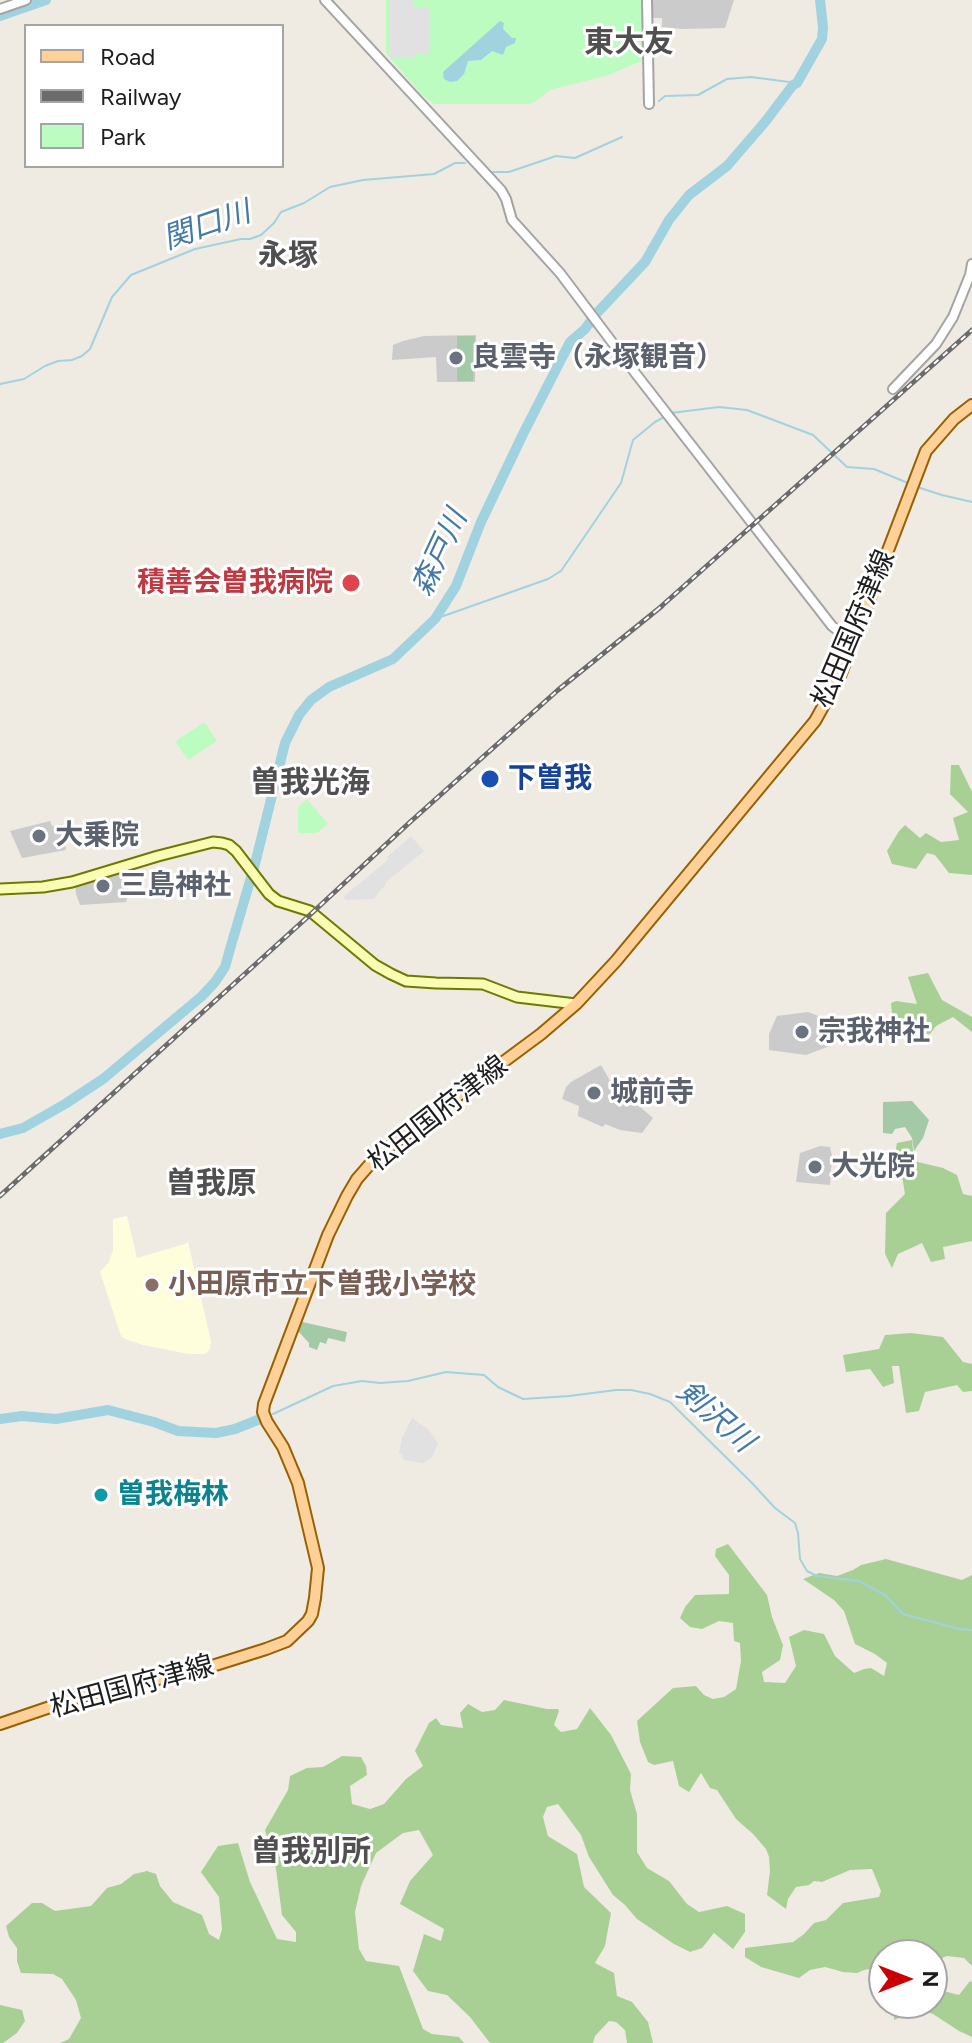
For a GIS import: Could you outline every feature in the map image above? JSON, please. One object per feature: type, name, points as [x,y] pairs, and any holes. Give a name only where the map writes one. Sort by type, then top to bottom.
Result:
[{"type":"main road","name":"松田国府津線","points":[[0,1724],[103,1689],[190,1673],[266,1649],[287,1641],[308,1621],[312,1614],[318,1568],[312,1536],[291,1464],[263,1412],[328,1235],[357,1179],[378,1155],[541,1034],[576,1004],[616,961],[815,721],[832,694],[926,451],[954,419],[972,405]]},
{"type":"main road","points":[[0,889],[72,882],[213,842],[229,845],[278,901],[310,911],[375,965],[406,981],[483,984],[517,997],[576,1004]]},
{"type":"street","points":[[0,9],[26,0]]},
{"type":"street","points":[[325,0],[496,184],[506,199],[512,220],[542,251],[832,626],[853,642]]},
{"type":"street","points":[[647,0],[649,104]]},
{"type":"street","points":[[893,389],[936,344],[953,317],[972,264]]},
{"type":"shaded area","points":[[390,0],[413,0],[414,8],[429,8],[430,53],[416,53],[416,58],[390,58]]},
{"type":"shaded area","points":[[652,0],[734,0],[725,28],[682,29],[662,27],[662,18],[653,18]]},
{"type":"shaded area","name":"良雲寺（永塚観音）","points":[[476,335],[475,382],[437,382],[436,357],[392,360],[393,345],[403,341],[424,336]]},
{"type":"shaded area","points":[[457,336],[475,336],[473,381],[457,381]]},
{"type":"shaded area","name":"大乗院","points":[[50,821],[52,826],[63,824],[66,850],[22,858],[10,831]]},
{"type":"shaded area","points":[[411,836],[424,851],[386,882],[374,899],[346,900],[343,897],[389,859],[387,857]]},
{"type":"shaded area","name":"三島神社","points":[[134,866],[126,902],[80,905],[75,883]]},
{"type":"shaded area","name":"宗我神社","points":[[808,1012],[824,1018],[834,1030],[835,1044],[806,1055],[769,1050],[769,1034],[777,1016]]},
{"type":"shaded area","name":"城前寺","points":[[601,1065],[610,1081],[653,1118],[642,1133],[605,1124],[603,1127],[578,1116],[579,1106],[562,1099],[571,1082]]},
{"type":"shaded area","points":[[912,1101],[929,1120],[923,1138],[914,1151],[912,1138],[905,1127],[895,1129],[892,1134],[883,1133],[883,1102]]},
{"type":"shaded area","name":"大光院","points":[[820,1146],[830,1147],[830,1185],[796,1182],[800,1153]]},
{"type":"shaded area","name":"小田原市立下曽我小学校","points":[[127,1216],[137,1258],[188,1242],[211,1341],[210,1349],[205,1354],[143,1345],[121,1336],[100,1272],[109,1262],[113,1250],[113,1219]]},
{"type":"shaded area","points":[[298,1321],[347,1332],[345,1342],[328,1338],[326,1344],[320,1342],[317,1350],[309,1347],[309,1343],[294,1330]]},
{"type":"shaded area","points":[[412,1418],[428,1429],[438,1443],[432,1457],[423,1463],[404,1460],[399,1453],[402,1438]]},
{"type":"green space","points":[[386,0],[643,0],[644,60],[606,76],[550,90],[529,104],[434,104],[422,95],[386,53]]},
{"type":"green space","points":[[203,723],[217,741],[188,760],[177,740]]},
{"type":"green space","points":[[951,765],[959,765],[972,792],[972,875],[949,873],[935,855],[927,853],[916,869],[892,864],[887,851],[905,825],[920,838],[926,833],[941,842],[959,840],[953,818],[968,812],[950,794]]},
{"type":"green space","points":[[307,799],[328,824],[317,833],[298,833],[298,807]]},
{"type":"green space","points":[[928,973],[942,1000],[972,1017],[972,1032],[953,1017],[936,1026],[930,1034],[898,1035],[893,1025],[891,1003],[917,1004],[908,977]]},
{"type":"green space","points":[[912,1140],[914,1161],[957,1175],[963,1194],[972,1196],[972,1241],[943,1247],[945,1259],[931,1262],[922,1243],[898,1254],[892,1268],[885,1254],[886,1213],[905,1194],[901,1170],[893,1164],[897,1143]]},
{"type":"green space","points":[[911,1333],[943,1337],[963,1362],[972,1364],[972,1391],[963,1392],[957,1385],[925,1392],[919,1411],[906,1413],[899,1366],[892,1366],[894,1383],[883,1387],[870,1369],[846,1372],[843,1355],[879,1349],[885,1335]]},
{"type":"green space","points":[[728,1544],[767,1595],[783,1645],[780,1660],[762,1672],[764,1682],[785,1683],[796,1666],[789,1637],[804,1630],[824,1634],[835,1656],[854,1673],[871,1668],[884,1676],[887,1663],[855,1644],[844,1611],[834,1600],[803,1579],[819,1573],[837,1576],[861,1565],[886,1559],[962,1580],[972,1575],[972,1966],[964,1958],[948,1956],[948,1939],[868,1939],[868,1969],[857,1973],[825,1967],[810,1970],[799,1978],[761,1967],[745,1957],[745,1948],[793,1942],[814,1923],[826,1920],[843,1903],[879,1897],[881,1891],[872,1869],[850,1870],[822,1882],[814,1881],[796,1887],[786,1909],[767,1895],[770,1871],[766,1849],[736,1819],[717,1790],[710,1788],[701,1773],[689,1792],[679,1786],[673,1761],[654,1765],[648,1762],[640,1742],[637,1721],[673,1688],[696,1686],[713,1699],[724,1697],[736,1689],[741,1661],[740,1643],[734,1641],[733,1623],[719,1621],[702,1629],[690,1627],[680,1618],[695,1595],[729,1594],[729,1575],[715,1556],[716,1549]]},
{"type":"green space","points":[[504,1700],[558,1709],[554,1725],[561,1732],[577,1729],[590,1708],[611,1735],[631,1774],[630,1790],[637,1814],[637,1852],[647,1868],[669,1881],[687,1904],[699,1912],[727,1906],[745,1914],[745,1932],[733,1949],[714,1933],[702,1948],[690,1952],[674,1944],[637,1919],[613,1895],[589,1857],[581,1835],[558,1804],[547,1807],[543,1817],[548,1836],[577,1854],[584,1887],[611,1913],[605,1946],[595,1963],[614,1973],[617,1996],[632,2002],[648,2022],[653,2043],[627,2043],[625,2030],[616,2022],[609,2021],[595,2036],[593,2043],[490,2043],[470,2017],[447,1995],[428,1991],[413,1971],[424,1934],[441,1941],[444,1929],[400,1904],[410,1881],[433,1855],[419,1830],[403,1833],[376,1853],[361,1886],[355,1912],[359,1949],[366,1961],[399,1966],[423,2029],[432,2034],[459,2037],[464,2043],[60,2043],[69,2039],[81,2018],[76,2000],[62,1979],[53,1974],[21,1973],[17,1948],[6,1926],[32,1903],[42,1903],[55,1911],[91,1906],[107,1888],[147,1871],[156,1874],[160,1886],[173,1902],[202,1915],[209,1934],[219,1940],[222,1929],[219,1897],[201,1872],[218,1846],[238,1843],[250,1882],[277,1939],[296,1942],[296,1932],[282,1915],[276,1869],[265,1830],[288,1790],[290,1776],[307,1768],[323,1767],[342,1756],[361,1757],[367,1775],[350,1786],[352,1804],[370,1809],[384,1804],[406,1779],[423,1766],[415,1751],[429,1723],[436,1718],[441,1725],[463,1728],[460,1713],[468,1704],[482,1712],[495,1710]]},
{"type":"green space","points":[[972,1982],[972,2037],[941,2019],[948,2019],[948,1992],[959,1995]]},
{"type":"green space","points":[[0,2005],[22,2010],[25,2021],[17,2033],[3,2043],[0,2043]]},
{"type":"water","points":[[500,21],[504,23],[503,29],[516,38],[515,43],[506,47],[503,55],[492,51],[481,60],[468,61],[464,74],[457,81],[444,79],[443,72]]},
{"type":"waterway","points":[[0,16],[46,0]]},
{"type":"waterway","name":"森戸川","points":[[0,1134],[23,1128],[103,1079],[215,982],[225,967],[285,743],[299,715],[311,700],[329,687],[393,659],[435,619],[456,586],[481,522],[570,342],[645,262],[669,220],[689,195],[727,166],[797,83],[822,39],[820,0]]},
{"type":"waterway","name":"関口川","points":[[659,101],[665,96],[698,95],[727,79],[751,77],[797,83]]},
{"type":"waterway","name":"関口川","points":[[493,172],[509,172],[556,156],[575,158],[622,137]]},
{"type":"waterway","name":"関口川","points":[[0,384],[24,379],[45,366],[82,356],[90,349],[112,297],[131,275],[195,249],[261,235],[281,212],[304,203],[330,187],[363,180],[434,174],[455,163],[465,163]]},
{"type":"waterway","points":[[671,413],[719,407],[747,410],[813,435],[847,467],[874,469],[908,483]]},
{"type":"waterway","points":[[435,619],[548,579],[561,571],[621,483],[633,440],[666,416]]},
{"type":"waterway","points":[[917,487],[972,502]]},
{"type":"waterway","name":"剣沢川","points":[[273,1414],[333,1386],[362,1381],[408,1381],[446,1372],[484,1375],[498,1387],[523,1399],[616,1390],[650,1394],[670,1402],[775,1508],[795,1523],[800,1559],[807,1571],[817,1576],[859,1581],[885,1595],[903,1614],[972,1630]]},
{"type":"waterway","name":"剣沢川","points":[[0,1419],[22,1416],[56,1419],[108,1410],[178,1431],[216,1433],[260,1419]]},
{"type":"railway","points":[[656,611],[972,330]]},
{"type":"railway","points":[[0,1196],[558,690],[662,606]]},
{"type":"place","name":"良雲寺（永塚観音）","points":[[456,358]]},
{"type":"place","name":"積善会曽我病院","points":[[351,583]]},
{"type":"place","name":"下曽我","points":[[490,779]]},
{"type":"place","name":"大乗院","points":[[39,836]]},
{"type":"place","name":"三島神社","points":[[103,886]]},
{"type":"place","name":"宗我神社","points":[[802,1032]]},
{"type":"place","name":"城前寺","points":[[594,1093]]},
{"type":"place","name":"大光院","points":[[815,1167]]},
{"type":"place","name":"小田原市立下曽我小学校","points":[[152,1285]]},
{"type":"place","name":"曽我梅林","points":[[101,1495]]},
{"type":"district","name":"東大友","points":[[629,43]]},
{"type":"district","name":"永塚","points":[[288,256]]},
{"type":"district","name":"曽我光海","points":[[310,783]]},
{"type":"district","name":"曽我原","points":[[211,1184]]},
{"type":"district","name":"曽我別所","points":[[311,1852]]}]
